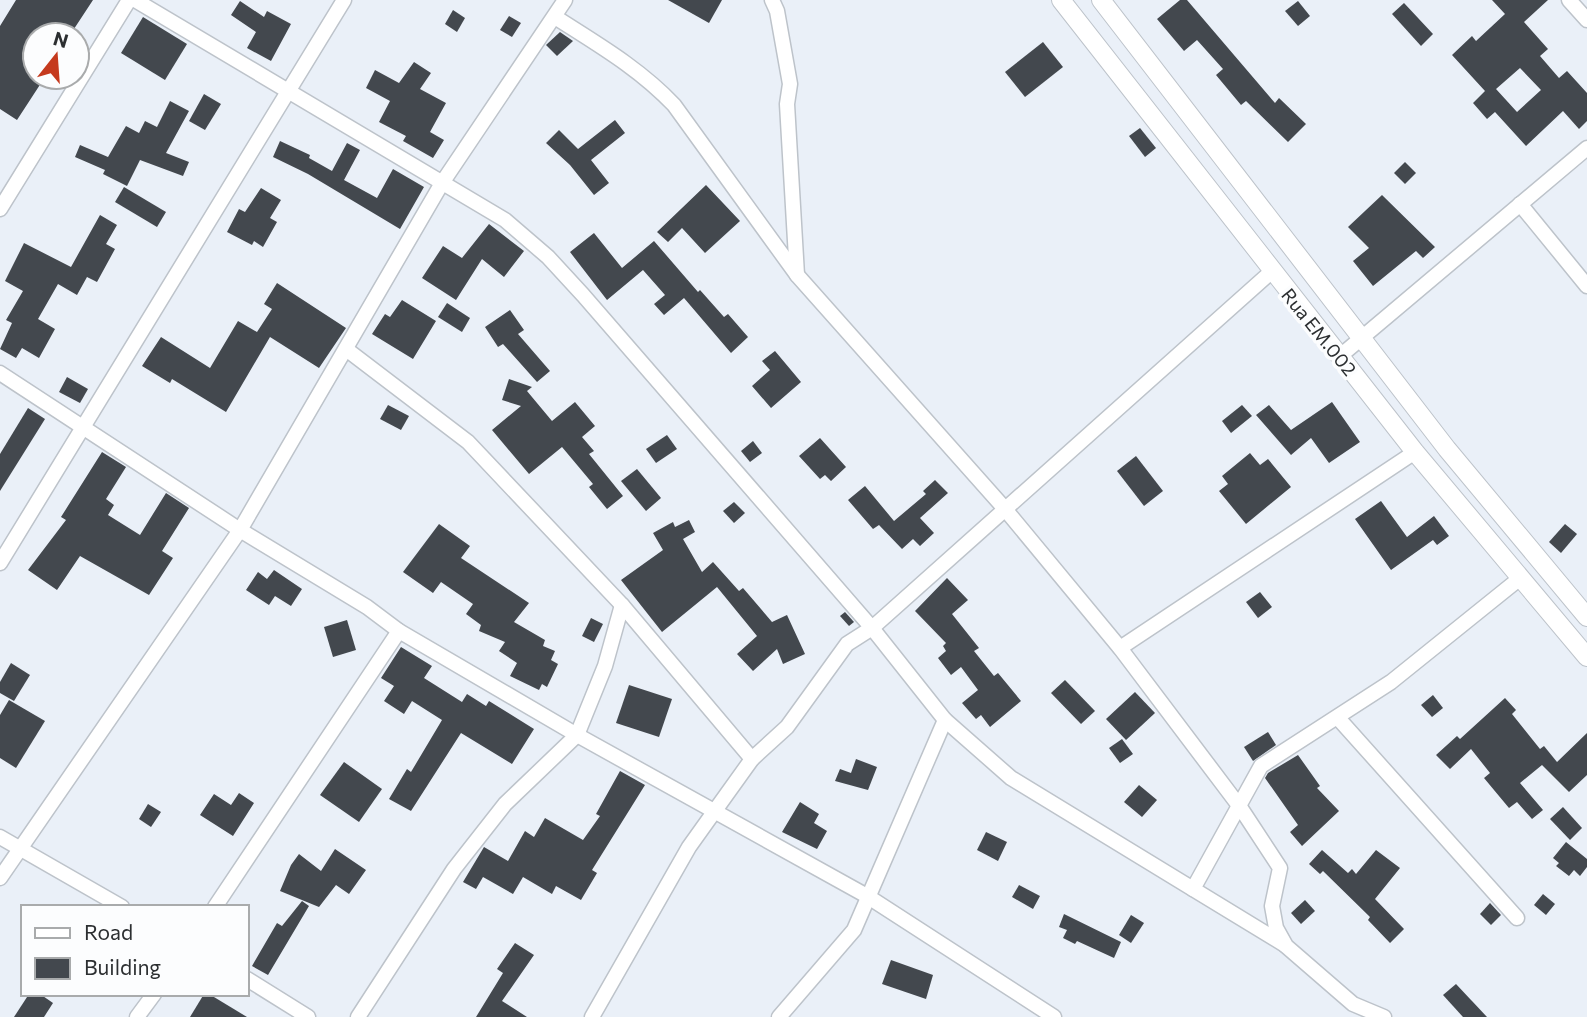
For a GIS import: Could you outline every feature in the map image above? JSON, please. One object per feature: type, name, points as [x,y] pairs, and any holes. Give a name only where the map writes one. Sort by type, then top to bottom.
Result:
[{"type":"street","points":[[0,209],[129,0]]},
{"type":"street","points":[[135,0],[505,220],[548,257],[872,628],[945,720],[1012,778],[1286,946],[1353,1004],[1384,1017]]},
{"type":"street","points":[[0,563],[86,427],[344,0]]},
{"type":"street","points":[[0,878],[240,530],[442,183],[565,0]]},
{"type":"street","points":[[772,0],[777,11],[790,84],[787,104],[796,275]]},
{"type":"street","name":"Rua EM.002","points":[[1061,0],[1271,272],[1415,452],[1587,657]]},
{"type":"street","name":"Rua EM.002","points":[[1101,0],[1447,449],[1587,617]]},
{"type":"street","points":[[1569,0],[1587,20]]},
{"type":"street","points":[[555,17],[627,63],[667,97],[796,275],[1006,509],[1121,648],[1240,807],[1280,868],[1272,906],[1276,928],[1286,946]]},
{"type":"street","points":[[1339,357],[1587,148]]},
{"type":"street","points":[[1520,204],[1587,286]]},
{"type":"street","points":[[592,1017],[689,847],[752,759],[787,727],[846,645],[872,628],[1271,272]]},
{"type":"street","points":[[346,349],[468,442],[622,606],[752,759]]},
{"type":"street","points":[[0,373],[240,530],[367,607],[400,631],[577,735],[867,896],[1054,1017]]},
{"type":"street","points":[[1121,648],[1415,452]]},
{"type":"street","points":[[1193,889],[1261,766],[1338,718],[1444,641],[1519,579]]},
{"type":"street","points":[[358,1017],[454,869],[505,804],[577,735],[605,666],[622,606]]},
{"type":"street","points":[[216,905],[400,631]]},
{"type":"street","points":[[1338,718],[1517,918]]},
{"type":"street","points":[[779,1017],[855,930],[867,896],[945,720]]},
{"type":"street","points":[[0,837],[118,905]]},
{"type":"street","points":[[248,980],[308,1017]]},
{"type":"street","points":[[137,1017],[153,996]]},
{"type":"building","points":[[16,0],[93,0],[79,21],[21,21],[21,91],[36,91],[17,120],[0,109],[0,26]]},
{"type":"building","points":[[668,0],[722,0],[709,23]]},
{"type":"building","points":[[1180,0],[1187,0],[1275,103],[1279,98],[1306,124],[1288,142],[1246,101],[1241,105],[1216,75],[1223,69],[1197,40],[1184,51],[1157,19]]},
{"type":"building","points":[[1492,0],[1548,0],[1524,22],[1548,49],[1540,56],[1559,78],[1567,71],[1587,93],[1587,121],[1579,129],[1563,111],[1526,146],[1495,112],[1487,119],[1473,103],[1485,91],[1452,55],[1472,36],[1476,41],[1505,14]],"holes":[[[1520,68],[1541,90],[1517,112],[1496,89]]]},
{"type":"building","points":[[240,1],[264,17],[267,11],[291,24],[271,61],[247,48],[256,32],[231,15]]},
{"type":"building","points":[[1298,1],[1310,16],[1298,26],[1285,11]]},
{"type":"building","points":[[1404,3],[1433,34],[1421,46],[1392,14]]},
{"type":"building","points":[[453,10],[465,18],[457,32],[445,24]]},
{"type":"building","points":[[509,16],[521,23],[512,37],[500,30]]},
{"type":"building","points":[[143,17],[187,44],[165,80],[121,53]]},
{"type":"building","points":[[560,32],[573,41],[557,56],[546,45]]},
{"type":"building","points":[[1043,42],[1063,67],[1025,97],[1005,72]]},
{"type":"building","points":[[414,62],[431,73],[420,89],[446,103],[430,132],[444,140],[433,158],[403,141],[406,136],[379,122],[390,101],[366,88],[375,70],[399,83]]},
{"type":"building","points":[[204,94],[221,104],[205,130],[189,121]]},
{"type":"building","points":[[170,101],[189,111],[166,153],[189,162],[183,176],[140,160],[127,186],[103,174],[105,170],[75,157],[80,145],[108,157],[126,126],[139,133],[145,121],[157,127]]},
{"type":"building","points":[[615,120],[625,133],[591,160],[609,183],[594,195],[570,165],[546,143],[559,130],[578,149]]},
{"type":"building","points":[[1140,128],[1156,148],[1145,157],[1129,136]]},
{"type":"building","points":[[280,141],[310,155],[309,158],[332,171],[347,143],[360,150],[344,180],[377,198],[393,169],[424,187],[400,229],[308,174],[273,157]]},
{"type":"building","points":[[1405,162],[1416,173],[1405,184],[1394,173]]},
{"type":"building","points":[[706,185],[740,221],[705,253],[682,228],[668,242],[657,232]]},
{"type":"building","points":[[124,187],[166,212],[157,227],[115,202]]},
{"type":"building","points":[[261,188],[281,200],[270,218],[277,222],[263,247],[254,241],[252,245],[227,232],[239,209],[245,212]]},
{"type":"building","points":[[1382,195],[1435,247],[1423,258],[1416,251],[1373,286],[1353,261],[1369,248],[1348,227]]},
{"type":"building","points":[[100,215],[117,225],[106,244],[115,249],[97,282],[87,277],[77,295],[58,284],[38,319],[55,329],[39,358],[22,348],[16,358],[0,349],[12,323],[6,320],[23,291],[5,281],[24,243],[71,267]]},
{"type":"building","points":[[489,224],[524,251],[504,277],[482,259],[456,300],[422,278],[443,246],[462,258]]},
{"type":"building","points":[[594,233],[622,268],[654,241],[698,292],[700,290],[724,317],[728,314],[748,337],[731,353],[684,298],[664,315],[654,304],[665,295],[643,270],[607,300],[570,252]]},
{"type":"building","points":[[277,283],[346,328],[319,368],[270,337],[226,412],[172,379],[170,383],[142,366],[161,337],[210,368],[238,321],[257,332],[272,309],[264,304]]},
{"type":"building","points":[[402,300],[436,321],[413,359],[372,334],[385,314],[390,317]]},
{"type":"building","points":[[447,303],[470,318],[462,332],[438,317]]},
{"type":"building","points":[[510,310],[524,330],[518,334],[550,371],[537,382],[503,344],[498,347],[485,327]]},
{"type":"building","points":[[775,351],[801,382],[771,408],[752,386],[770,370],[762,361]]},
{"type":"building","points":[[67,377],[88,389],[80,403],[59,392]]},
{"type":"building","points":[[509,379],[532,387],[527,391],[552,421],[575,402],[595,426],[582,437],[594,451],[589,454],[623,496],[607,509],[589,487],[593,484],[562,447],[529,474],[492,430],[521,406],[502,400]]},
{"type":"building","points":[[1332,402],[1360,442],[1329,463],[1311,438],[1291,455],[1256,415],[1269,405],[1291,430]]},
{"type":"building","points":[[388,405],[409,416],[401,430],[380,419]]},
{"type":"building","points":[[1242,405],[1252,416],[1231,433],[1222,421]]},
{"type":"building","points":[[28,408],[45,419],[0,491],[0,454]]},
{"type":"building","points":[[667,435],[677,449],[656,463],[646,449]]},
{"type":"building","points":[[820,438],[846,467],[831,481],[825,475],[820,479],[799,456]]},
{"type":"building","points":[[753,441],[762,453],[750,462],[741,451]]},
{"type":"building","points":[[102,452],[126,467],[106,499],[114,505],[108,515],[140,535],[166,493],[189,508],[162,551],[173,558],[149,595],[80,556],[57,590],[28,570],[66,520],[61,517]]},
{"type":"building","points":[[1250,453],[1260,465],[1268,459],[1291,487],[1246,524],[1219,491],[1228,484],[1222,476]]},
{"type":"building","points":[[1136,456],[1163,491],[1144,506],[1117,471]]},
{"type":"building","points":[[637,469],[661,498],[646,511],[621,481]]},
{"type":"building","points":[[935,480],[948,493],[920,518],[934,533],[920,546],[913,539],[902,549],[879,525],[873,529],[848,500],[865,486],[894,521],[926,494],[923,491]]},
{"type":"building","points":[[1381,501],[1407,537],[1434,516],[1449,536],[1437,545],[1433,540],[1391,570],[1355,519]]},
{"type":"building","points":[[734,502],[745,513],[734,523],[723,511]]},
{"type":"building","points":[[689,520],[695,532],[683,539],[702,572],[713,562],[739,591],[743,588],[772,622],[787,615],[805,654],[783,664],[777,649],[753,671],[737,654],[757,636],[717,587],[662,632],[621,580],[663,550],[653,533],[673,522],[675,527]]},
{"type":"building","points":[[439,524],[470,546],[461,558],[529,603],[514,622],[545,640],[543,646],[555,651],[551,660],[558,664],[547,687],[542,684],[539,690],[510,676],[517,663],[499,651],[505,642],[479,631],[481,625],[466,614],[473,604],[441,582],[433,593],[403,572]]},
{"type":"building","points":[[1565,524],[1577,534],[1561,553],[1549,542]]},
{"type":"building","points":[[274,570],[302,589],[291,606],[275,596],[269,605],[246,590],[258,572],[267,579]]},
{"type":"building","points":[[947,578],[968,600],[952,614],[979,648],[974,651],[994,676],[998,673],[1021,701],[990,727],[981,715],[976,719],[962,703],[978,690],[961,667],[951,675],[938,658],[946,651],[943,646],[946,643],[915,611]]},
{"type":"building","points":[[1260,592],[1272,607],[1258,618],[1246,602]]},
{"type":"building","points":[[845,612],[854,622],[849,626],[840,616]]},
{"type":"building","points":[[591,618],[603,624],[594,642],[582,636]]},
{"type":"building","points":[[347,620],[356,650],[333,657],[324,627]]},
{"type":"building","points":[[401,647],[432,666],[424,678],[462,702],[467,694],[486,706],[489,701],[534,729],[512,764],[461,733],[411,811],[389,799],[407,769],[411,772],[442,720],[412,701],[404,714],[384,701],[394,686],[381,678]]},
{"type":"building","points":[[11,663],[30,675],[14,701],[0,693],[0,682]]},
{"type":"building","points":[[1065,680],[1095,711],[1081,724],[1051,693]]},
{"type":"building","points":[[629,685],[672,699],[659,737],[616,723]]},
{"type":"building","points":[[1135,692],[1155,713],[1126,740],[1106,719]]},
{"type":"building","points":[[1433,695],[1443,708],[1432,717],[1421,705]]},
{"type":"building","points":[[1505,698],[1516,710],[1512,714],[1540,749],[1544,746],[1557,762],[1587,733],[1587,775],[1569,792],[1542,765],[1520,783],[1543,810],[1532,819],[1517,802],[1509,808],[1484,778],[1490,773],[1471,749],[1450,769],[1436,755],[1457,736],[1460,739]]},
{"type":"building","points":[[9,700],[45,721],[16,768],[0,758],[0,715]]},
{"type":"building","points":[[1268,732],[1276,745],[1253,761],[1244,747]]},
{"type":"building","points":[[1122,739],[1133,754],[1120,763],[1109,748]]},
{"type":"building","points":[[1298,755],[1320,786],[1317,788],[1339,811],[1302,846],[1290,832],[1298,825],[1265,778],[1268,773]]},
{"type":"building","points":[[856,759],[877,767],[868,790],[835,781],[840,769],[851,773]]},
{"type":"building","points":[[344,762],[382,789],[359,822],[320,795]]},
{"type":"building","points":[[620,771],[645,785],[592,870],[597,873],[581,900],[556,886],[552,894],[523,877],[513,894],[483,877],[476,889],[463,882],[484,847],[508,861],[525,831],[534,837],[545,818],[583,840],[600,816],[596,814]]},
{"type":"building","points":[[1139,785],[1157,800],[1142,817],[1124,802]]},
{"type":"building","points":[[239,793],[254,803],[233,836],[200,815],[214,794],[231,805]]},
{"type":"building","points":[[800,802],[819,814],[814,823],[827,831],[817,849],[782,832]]},
{"type":"building","points":[[148,804],[161,812],[151,827],[139,819]]},
{"type":"building","points":[[1563,807],[1582,828],[1570,840],[1550,819]]},
{"type":"building","points":[[986,832],[1007,842],[998,861],[977,850]]},
{"type":"building","points":[[1566,842],[1587,859],[1587,867],[1580,876],[1574,870],[1569,876],[1556,866],[1559,863],[1553,858]]},
{"type":"building","points":[[335,849],[366,870],[349,894],[336,885],[319,907],[280,891],[299,854],[321,871]]},
{"type":"building","points":[[1322,850],[1348,873],[1352,869],[1356,874],[1376,850],[1400,868],[1375,899],[1404,929],[1390,943],[1368,920],[1370,917],[1323,871],[1320,874],[1309,864]]},
{"type":"building","points":[[1019,885],[1040,896],[1033,909],[1012,897]]},
{"type":"building","points":[[1543,894],[1555,904],[1546,915],[1534,905]]},
{"type":"building","points":[[1305,900],[1315,911],[1301,924],[1291,913]]},
{"type":"building","points":[[302,901],[309,906],[268,975],[252,966],[277,923],[282,926]]},
{"type":"building","points":[[1490,903],[1501,915],[1491,925],[1480,914]]},
{"type":"building","points":[[1064,914],[1121,942],[1114,958],[1077,941],[1075,944],[1063,938],[1067,930],[1059,927]]},
{"type":"building","points":[[1131,915],[1144,923],[1131,943],[1119,935]]},
{"type":"building","points":[[515,943],[534,955],[502,1001],[527,1017],[476,1017],[503,973],[497,969]]},
{"type":"building","points":[[891,960],[933,975],[926,999],[882,984]]},
{"type":"building","points":[[1456,984],[1487,1017],[1463,1017],[1443,995]]},
{"type":"building","points":[[28,996],[43,996],[53,1003],[44,1017],[14,1017]]},
{"type":"building","points":[[203,996],[212,996],[247,1017],[190,1017]]}]
